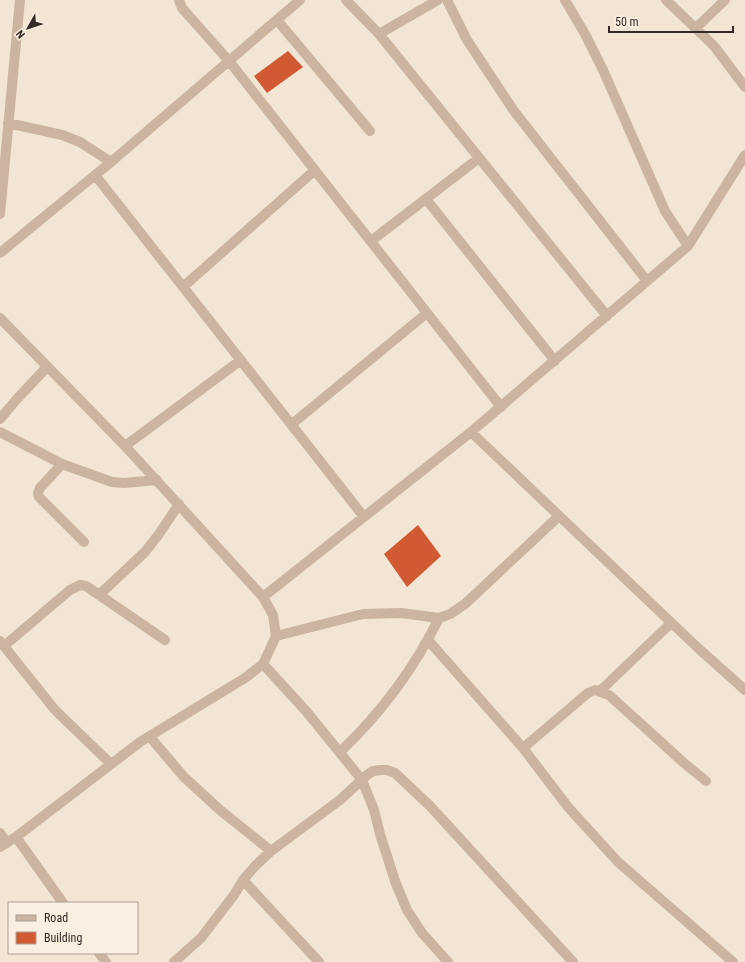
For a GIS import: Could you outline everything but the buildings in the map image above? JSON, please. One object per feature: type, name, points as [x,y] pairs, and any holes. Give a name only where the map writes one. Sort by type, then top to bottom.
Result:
[{"type":"street","points":[[0,214],[20,0]]},
{"type":"street","points":[[179,0],[182,8],[229,61],[501,407]]},
{"type":"street","points":[[0,253],[111,162],[300,0]]},
{"type":"street","points":[[346,0],[378,34],[607,316]]},
{"type":"street","points":[[378,34],[438,0]]},
{"type":"street","points":[[448,0],[467,40],[514,111],[647,281]]},
{"type":"street","points":[[565,0],[585,34],[603,70],[664,211],[688,246]]},
{"type":"street","points":[[666,0],[714,46],[745,87]]},
{"type":"street","points":[[696,28],[725,0]]},
{"type":"street","points":[[277,20],[370,131]]},
{"type":"street","points":[[8,123],[62,135],[80,142],[111,162]]},
{"type":"street","points":[[263,597],[471,432],[688,246],[745,155]]},
{"type":"street","points":[[371,241],[479,158]]},
{"type":"street","points":[[183,286],[315,170]]},
{"type":"street","points":[[95,175],[364,517]]},
{"type":"street","points":[[426,199],[555,361]]},
{"type":"street","points":[[292,424],[427,313]]},
{"type":"street","points":[[0,318],[125,446],[263,597],[273,615],[276,636],[263,664],[245,678],[150,737],[16,837],[3,845],[0,833]]},
{"type":"street","points":[[125,446],[241,360]]},
{"type":"street","points":[[0,419],[47,367]]},
{"type":"street","points":[[0,432],[62,464],[112,482],[124,483],[157,480]]},
{"type":"street","points":[[471,432],[671,623],[745,690]]},
{"type":"street","points":[[62,464],[40,488],[38,492],[39,497],[84,542]]},
{"type":"street","points":[[99,595],[145,552],[160,534],[178,504]]},
{"type":"street","points":[[276,636],[363,614],[401,613],[439,618],[450,614],[465,604],[559,516]]},
{"type":"street","points":[[112,764],[55,710],[2,643],[80,585],[86,586],[165,640]]},
{"type":"street","points":[[340,752],[361,732],[380,709],[428,640],[439,618]]},
{"type":"street","points":[[600,691],[671,623]]},
{"type":"street","points":[[428,640],[523,748],[568,807],[618,862],[733,962]]},
{"type":"street","points":[[263,664],[306,711],[362,780],[374,810],[395,881],[407,910],[422,933],[448,962]]},
{"type":"street","points":[[523,748],[588,693],[595,690],[609,695],[706,781]]},
{"type":"street","points":[[150,737],[184,777],[220,810],[271,852]]},
{"type":"street","points":[[174,962],[201,938],[234,895],[243,880],[256,865],[340,800],[373,771],[387,770],[395,773],[430,806],[573,962]]},
{"type":"street","points":[[16,837],[62,902]]},
{"type":"street","points":[[243,880],[319,962]]},
{"type":"street","points":[[100,954],[106,962]]}]
